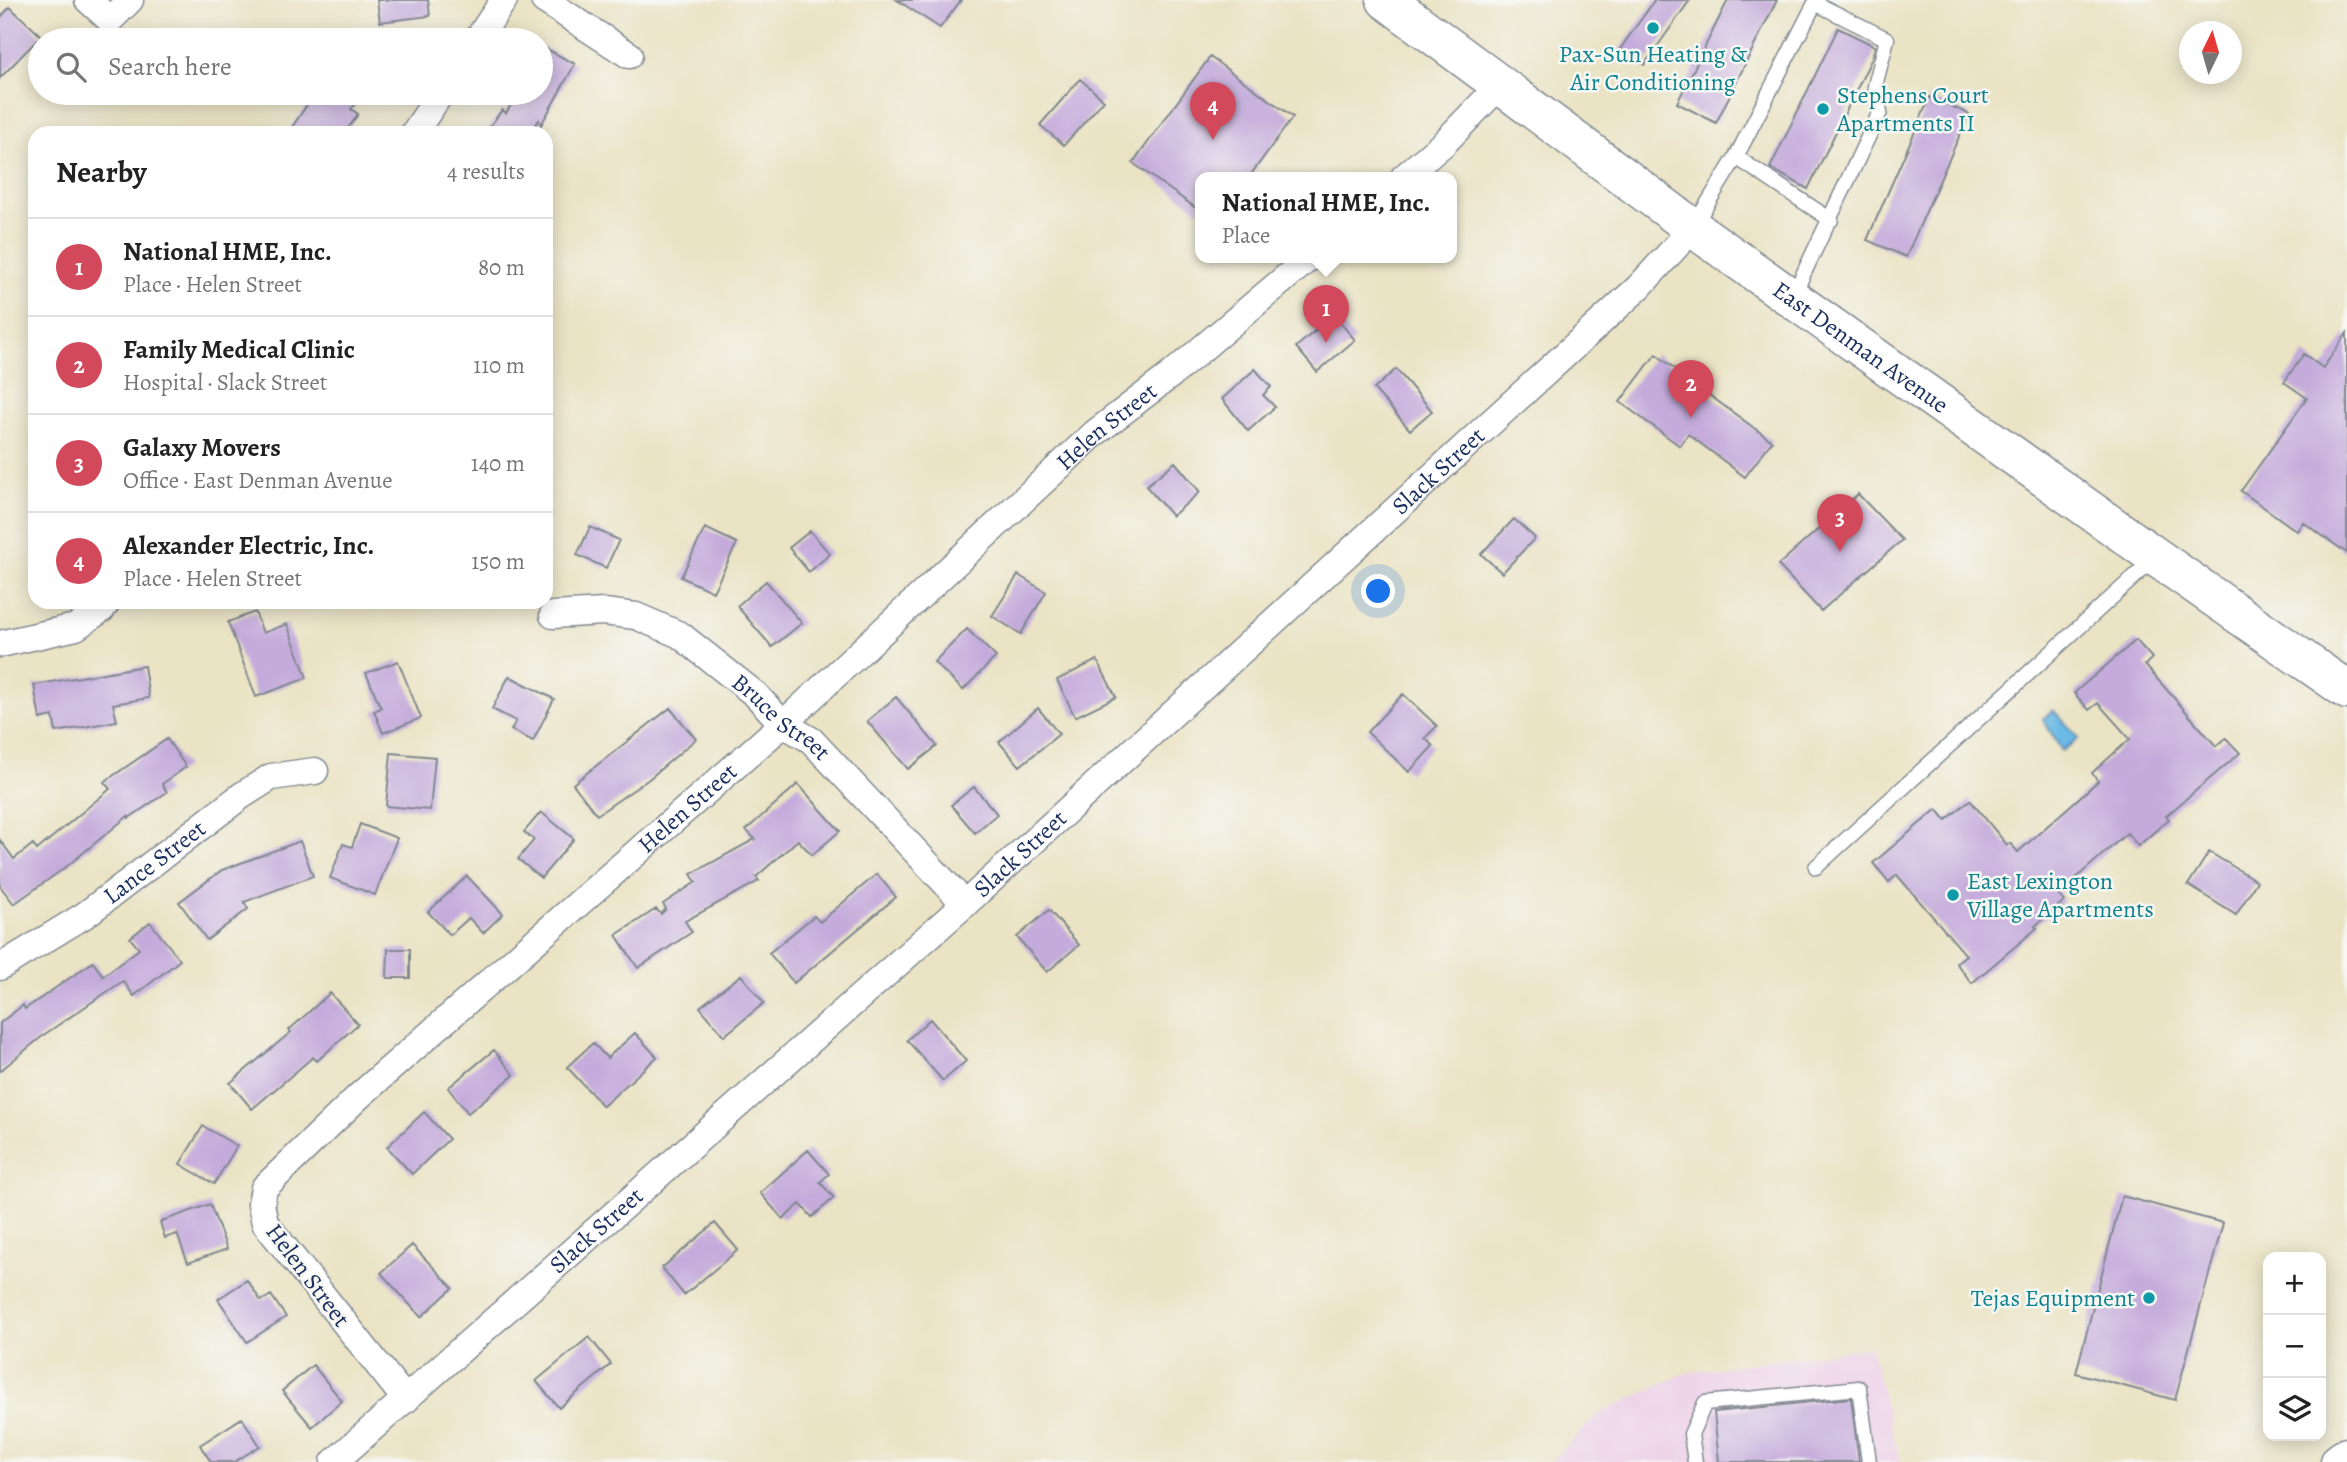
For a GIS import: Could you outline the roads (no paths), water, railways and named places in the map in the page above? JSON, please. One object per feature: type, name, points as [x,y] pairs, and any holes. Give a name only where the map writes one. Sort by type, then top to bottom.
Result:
[{"type":"main road","name":"East Denman Avenue","points":[[1387,0],[1693,228],[2345,691]]},
{"type":"main road","points":[[2340,1462],[2347,1457]]},
{"type":"street","points":[[88,0],[110,20],[130,0]]},
{"type":"street","points":[[485,28],[504,0]]},
{"type":"street","points":[[544,0],[629,55]]},
{"type":"street","points":[[1411,172],[1444,143],[1501,84]]},
{"type":"street","points":[[419,126],[433,105]]},
{"type":"street","name":"Slack Street","points":[[334,1462],[965,904],[1639,288],[1693,228]]},
{"type":"street","name":"Helen Street","points":[[406,1400],[265,1223],[261,1203],[264,1188],[358,1097],[783,724],[1085,442],[1172,374],[1303,263]]},
{"type":"street","points":[[0,644],[76,627],[98,609]]},
{"type":"street","name":"Bruce Street","points":[[554,615],[604,612],[636,617],[680,635],[756,695],[783,724],[811,740],[965,904]]},
{"type":"street","name":"Lance Street","points":[[0,967],[85,915],[241,796],[271,777],[315,771]]},
{"type":"lane","points":[[1693,228],[1736,157],[1815,3],[1887,39],[1875,86],[1880,112],[1792,299]]},
{"type":"lane","points":[[1736,157],[1831,220]]},
{"type":"lane","points":[[1816,867],[2156,557]]},
{"type":"lane","points":[[1695,1462],[1691,1434],[1705,1403],[1859,1388],[1869,1462]]},
{"type":"water","points":[[2053,710],[2079,738],[2062,751],[2043,719]]},
{"type":"place","name":"Pax-Sun Heating & Air Conditioning","points":[[1653,28]]},
{"type":"place","name":"Stephens Court Apartments II","points":[[1823,109]]},
{"type":"place","name":"Alexander Electric, Inc.","points":[[1213,140]]},
{"type":"place","name":"National HME, Inc.","points":[[1326,343]]},
{"type":"place","name":"Family Medical Clinic","points":[[1691,418]]},
{"type":"place","name":"Galaxy Movers","points":[[1840,552]]},
{"type":"place","name":"East Lexington Village Apartments","points":[[1953,895]]},
{"type":"place","name":"Tejas Equipment","points":[[2149,1298]]}]
